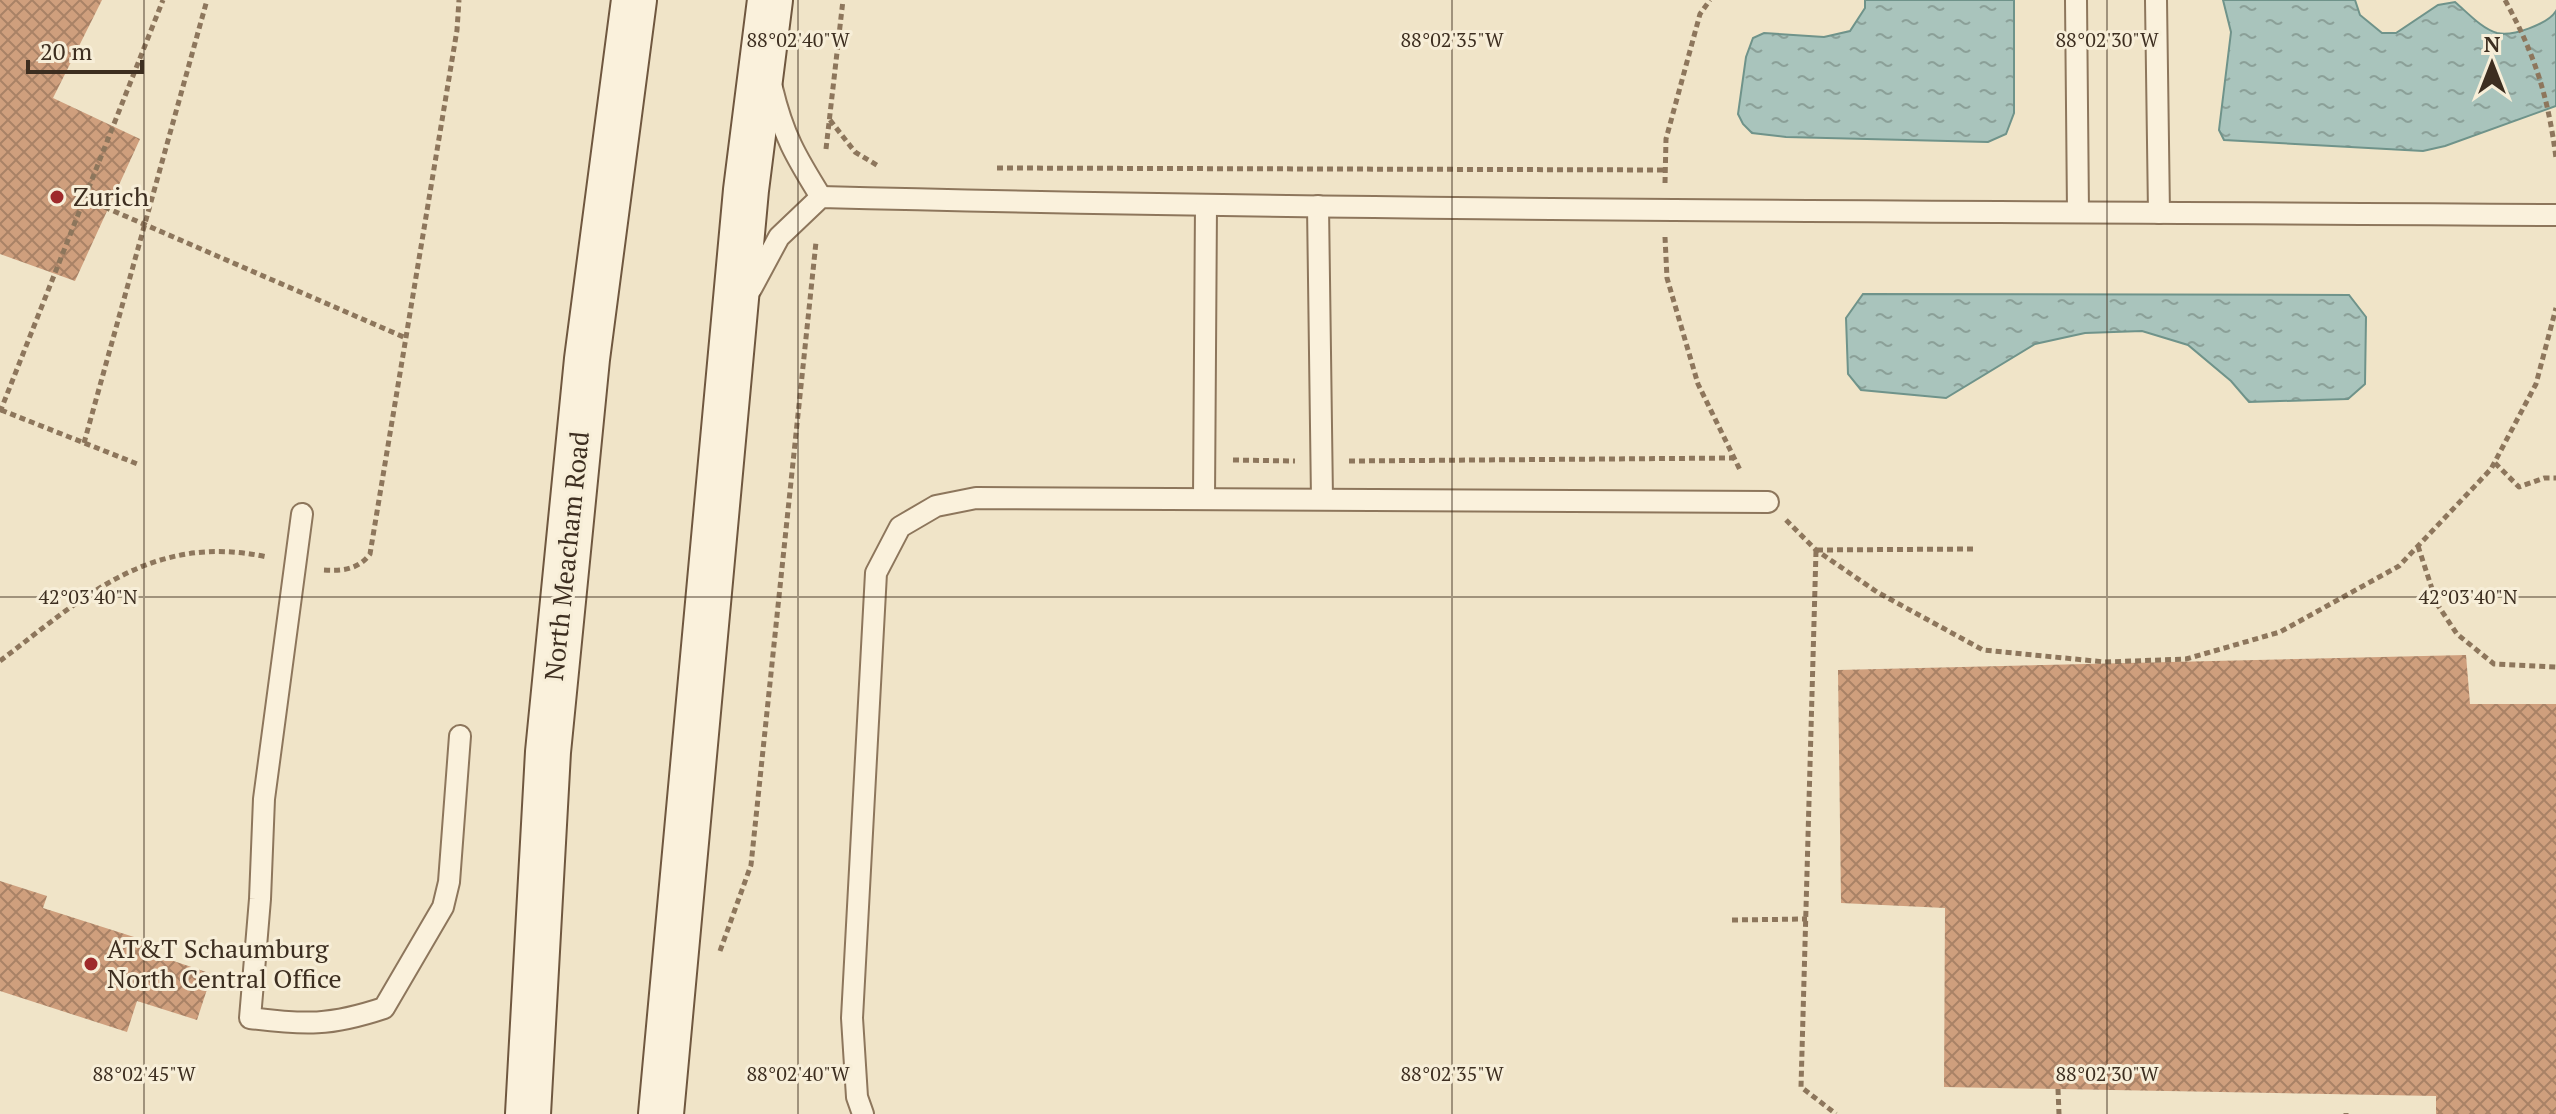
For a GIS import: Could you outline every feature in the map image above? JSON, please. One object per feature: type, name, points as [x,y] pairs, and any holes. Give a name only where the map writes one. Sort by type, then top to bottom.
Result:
[{"type":"main road","name":"North Meacham Road","points":[[528,1114],[548,752],[587,359],[634,0]]},
{"type":"main road","points":[[661,1114],[746,190],[770,2]]},
{"type":"lane","points":[[2076,0],[2078,212]]},
{"type":"lane","points":[[2156,0],[2159,213]]},
{"type":"lane","points":[[770,2],[772,85],[781,125],[793,152],[821,197]]},
{"type":"lane","points":[[733,329],[757,274],[779,237],[821,197],[1206,205],[2556,215]]},
{"type":"lane","points":[[1204,499],[1206,205]]},
{"type":"lane","points":[[1318,206],[1322,499]]},
{"type":"lane","points":[[863,1114],[857,1097],[852,1018],[876,573],[900,527],[936,506],[976,498],[1768,502]]},
{"type":"lane","points":[[302,514],[264,799],[250,1018],[297,1024],[344,1022],[384,1008],[443,907],[449,882],[460,736]]},
{"type":"path","points":[[140,465],[0,411],[163,0]]},
{"type":"path","points":[[84,443],[207,0]]},
{"type":"path","points":[[0,661],[73,604],[107,582],[135,569],[213,552],[251,554],[341,571],[363,563],[370,554],[457,30],[459,0]]},
{"type":"path","points":[[716,961],[751,865],[843,0]]},
{"type":"path","points":[[1710,0],[1700,14],[1683,73],[1666,139],[1665,170],[1667,278],[1698,384],[1745,479],[1816,550],[1877,592],[1983,650],[2105,662],[2186,659],[2280,632],[2399,566],[2495,463],[2536,384],[2556,308]]},
{"type":"path","points":[[2505,0],[2534,56],[2551,119],[2556,158]]},
{"type":"path","points":[[830,119],[855,152],[883,169]]},
{"type":"path","points":[[995,168],[1665,170]]},
{"type":"path","points":[[86,199],[142,226],[406,338]]},
{"type":"path","points":[[1204,460],[1734,458]]},
{"type":"path","points":[[2495,463],[2519,487],[2544,478],[2556,478]]},
{"type":"path","points":[[2418,546],[2437,604],[2457,634],[2494,664],[2556,667]]},
{"type":"path","points":[[1816,550],[1975,549]]},
{"type":"path","points":[[1816,550],[1801,1087],[1836,1114]]},
{"type":"path","points":[[1732,920],[1808,919]]},
{"type":"path","points":[[2058,1089],[2059,1114]]},
{"type":"water","points":[[1865,0],[2014,0],[2014,113],[2006,134],[1988,142],[1786,137],[1752,133],[1738,114],[1746,57],[1753,38],[1764,33],[1824,37],[1850,31],[1865,8]]},
{"type":"water","points":[[2223,0],[2355,0],[2360,15],[2382,33],[2396,33],[2438,5],[2455,2],[2486,28],[2504,34],[2538,25],[2556,11],[2556,106],[2423,151],[2224,140],[2219,130],[2231,32]]},
{"type":"water","points":[[1863,294],[2349,295],[2366,317],[2365,384],[2348,399],[2249,402],[2231,381],[2188,345],[2142,331],[2085,333],[2035,344],[1946,398],[1861,390],[1848,374],[1846,318]]},
{"type":"building","name":"Zurich","points":[[0,0],[102,0],[53,98],[140,139],[75,281],[0,254]]},
{"type":"building","points":[[2466,655],[2470,704],[2556,704],[2556,1114],[2436,1114],[2436,1096],[1944,1087],[1945,908],[1841,903],[1838,670]]},
{"type":"building","name":"AT&T Schaumburg North Central Office","points":[[0,881],[47,896],[43,908],[156,944],[153,954],[212,974],[197,1020],[137,1001],[127,1032],[0,991]]},
{"type":"place","name":"Zurich","points":[[57,197]]},
{"type":"place","name":"AT&T Schaumburg North Central Office","points":[[91,964]]}]
